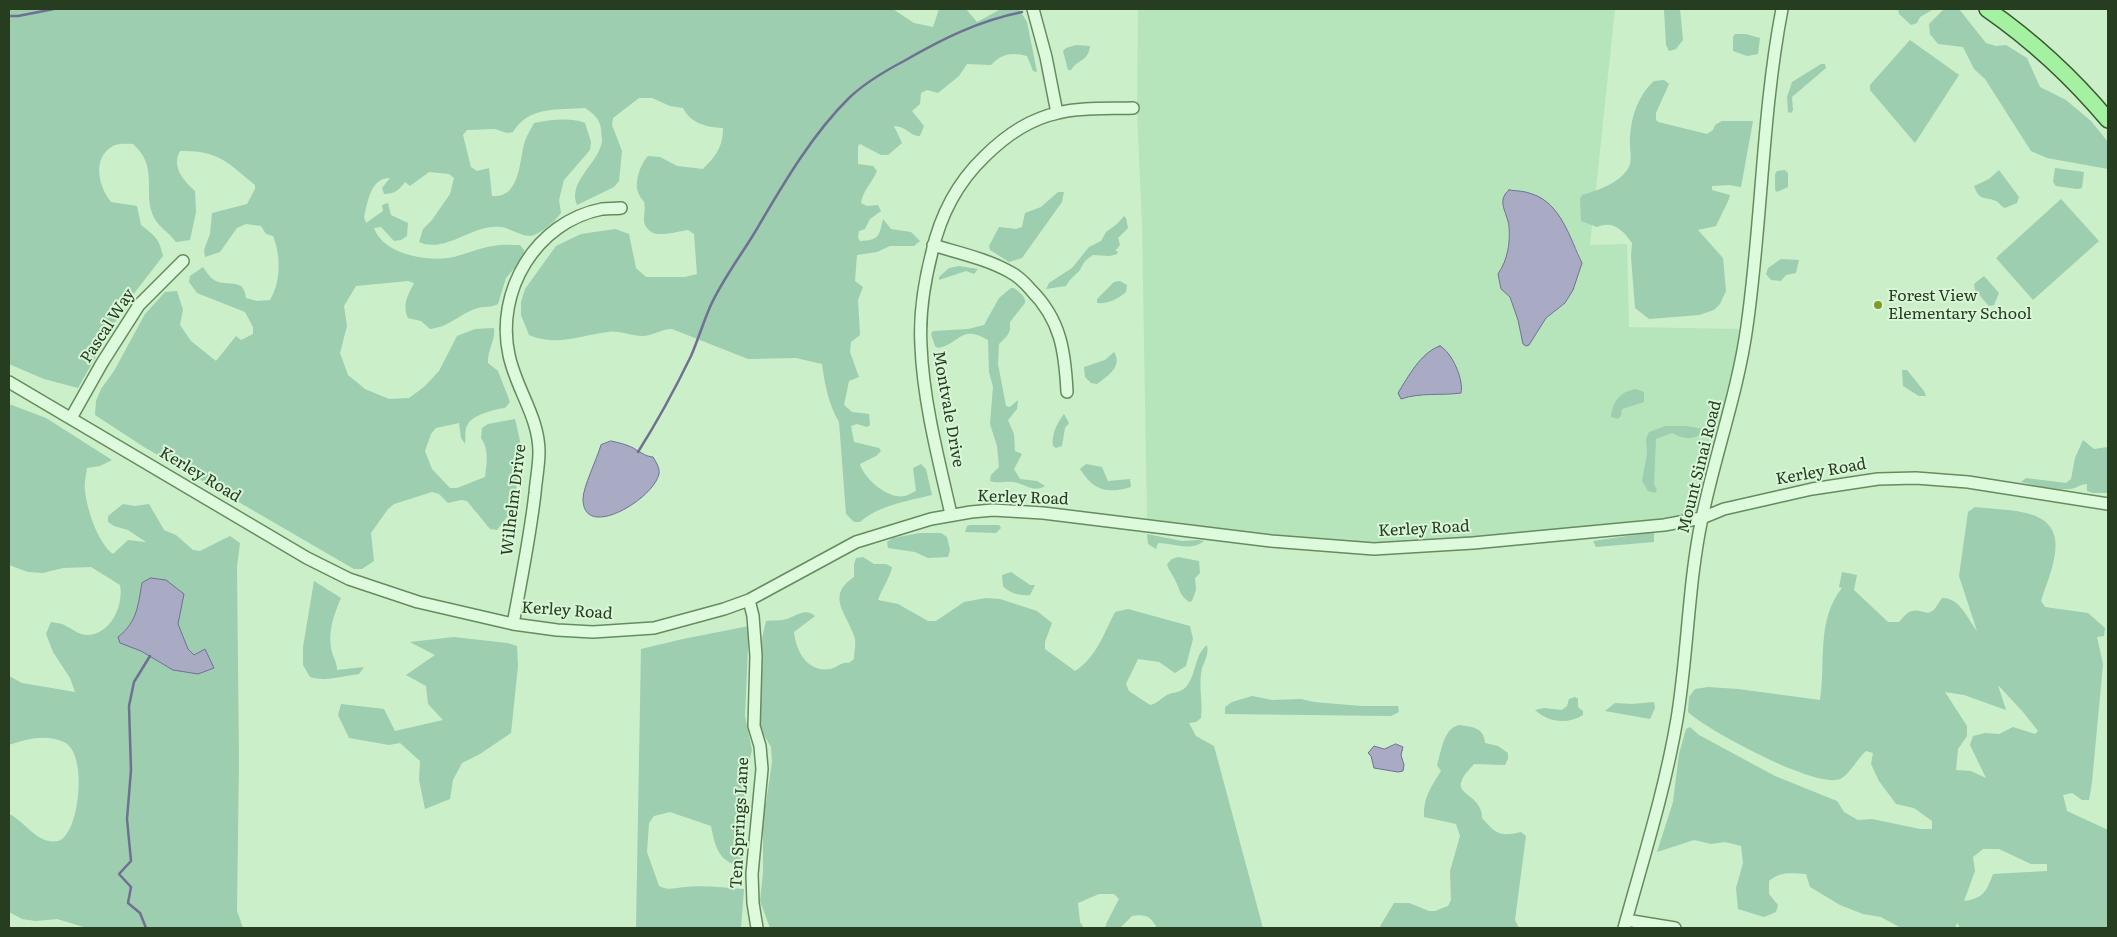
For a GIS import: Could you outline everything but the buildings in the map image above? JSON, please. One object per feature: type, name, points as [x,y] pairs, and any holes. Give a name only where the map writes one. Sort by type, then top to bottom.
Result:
[{"type":"main road","points":[[1987,9],[2028,38],[2053,60],[2083,90],[2108,120]]},
{"type":"street","points":[[1033,9],[1046,57],[1057,113]]},
{"type":"street","name":"Mount Sinai Road","points":[[1625,924],[1648,844],[1671,752],[1702,518],[1741,369],[1748,325],[1774,65],[1782,9]]},
{"type":"street","name":"Montvale Drive","points":[[951,514],[924,386],[920,346],[922,299],[934,245],[955,193],[978,162],[1004,138],[1020,128],[1057,113],[1134,108]]},
{"type":"street","name":"Wilhelm Drive","points":[[512,624],[532,513],[539,453],[534,420],[509,357],[506,340],[506,320],[511,295],[524,264],[534,249],[547,237],[586,214],[603,209],[621,208]]},
{"type":"street","points":[[934,245],[1012,272],[1036,295],[1046,307],[1060,336],[1066,366],[1067,392]]},
{"type":"street","name":"Pascal Way","points":[[71,418],[127,322],[151,292],[183,261]]},
{"type":"street","name":"Kerley Road","points":[[9,382],[307,558],[349,579],[418,602],[512,624],[575,632],[631,631],[678,623],[749,600],[856,542],[951,514],[993,510],[1043,512],[1271,540],[1374,549],[1470,543],[1630,528],[1702,518],[1724,509],[1812,489],[1856,481],[1895,478],[1968,482],[2108,504]]},
{"type":"street","name":"Ten Springs Lane","points":[[749,600],[753,616],[756,656],[754,726],[760,746],[762,770],[752,874],[753,903],[757,928]]},
{"type":"street","points":[[1625,924],[1675,928]]},
{"type":"green space","points":[[9,9],[893,9],[914,23],[933,27],[939,9],[966,9],[977,22],[1001,9],[1019,9],[1027,22],[1037,72],[1033,71],[1027,56],[1017,54],[1008,54],[999,58],[991,65],[967,64],[959,76],[938,93],[927,90],[921,93],[920,104],[912,111],[924,126],[920,136],[913,135],[902,128],[894,126],[902,143],[888,155],[881,155],[860,144],[858,146],[858,164],[873,166],[877,171],[861,203],[867,206],[878,205],[881,211],[870,219],[865,229],[859,231],[858,238],[860,241],[875,238],[879,234],[883,219],[891,229],[911,232],[920,241],[914,246],[890,246],[877,252],[857,255],[855,281],[863,287],[858,300],[860,335],[851,342],[850,352],[859,377],[849,381],[844,405],[852,412],[869,414],[870,425],[867,427],[857,424],[851,426],[854,442],[879,448],[881,451],[876,456],[860,464],[866,476],[885,492],[892,495],[906,496],[916,491],[913,468],[921,464],[926,469],[932,495],[876,511],[860,522],[854,522],[846,514],[839,422],[832,408],[822,364],[796,358],[748,359],[672,329],[646,336],[612,332],[559,340],[549,340],[529,335],[521,315],[521,302],[525,289],[556,246],[581,234],[615,229],[629,234],[636,268],[646,277],[685,277],[697,274],[694,234],[688,230],[663,234],[650,231],[645,224],[645,206],[638,192],[637,183],[641,168],[648,156],[660,157],[677,166],[703,169],[718,151],[722,141],[723,128],[700,124],[690,118],[683,108],[670,106],[652,98],[639,98],[613,118],[612,125],[622,151],[619,181],[614,187],[577,205],[576,188],[600,149],[602,141],[598,119],[585,108],[544,111],[535,114],[527,118],[513,132],[507,133],[495,129],[467,130],[463,135],[471,167],[477,171],[489,168],[492,196],[501,195],[509,191],[514,185],[525,141],[534,123],[566,120],[585,123],[591,142],[590,150],[564,180],[559,200],[561,213],[549,226],[534,235],[526,236],[505,228],[491,227],[480,229],[439,244],[429,245],[419,242],[423,229],[432,220],[450,194],[454,178],[449,174],[429,172],[410,186],[405,182],[396,191],[388,194],[384,194],[382,188],[390,178],[383,179],[374,186],[364,217],[366,223],[383,211],[382,205],[388,203],[391,215],[408,223],[407,236],[401,240],[394,241],[381,227],[374,228],[379,237],[395,250],[417,257],[439,259],[454,257],[496,245],[520,245],[524,250],[524,257],[506,278],[498,304],[472,310],[444,325],[430,329],[421,321],[408,318],[406,313],[408,296],[414,283],[408,281],[356,286],[344,306],[347,326],[340,353],[348,375],[365,389],[389,399],[409,398],[424,387],[439,371],[457,336],[475,329],[494,328],[494,337],[488,363],[498,371],[510,402],[505,408],[474,418],[466,428],[465,444],[461,438],[459,423],[436,428],[431,434],[425,451],[432,469],[450,488],[457,488],[485,477],[487,456],[484,442],[481,438],[482,428],[488,424],[515,419],[521,445],[514,508],[497,530],[490,529],[467,501],[461,500],[448,503],[439,494],[432,492],[394,504],[388,509],[371,533],[374,561],[362,569],[354,569],[144,447],[95,415],[96,401],[101,389],[114,371],[145,314],[165,292],[177,291],[183,310],[180,325],[191,341],[216,361],[236,336],[241,340],[253,334],[253,327],[245,312],[197,293],[189,282],[190,276],[203,267],[214,280],[242,287],[246,298],[257,301],[270,300],[274,293],[279,269],[276,244],[273,236],[266,234],[261,226],[246,224],[237,228],[220,252],[205,257],[204,250],[210,234],[212,213],[247,204],[255,189],[255,185],[221,159],[204,153],[180,151],[177,163],[178,168],[183,178],[195,191],[196,212],[190,240],[176,242],[156,222],[152,213],[148,169],[141,152],[133,144],[115,145],[106,151],[102,157],[99,172],[106,195],[111,202],[137,206],[141,225],[156,238],[163,256],[125,305],[78,388],[44,379],[9,364]]},
{"type":"green space","points":[[1138,9],[1615,9],[1590,245],[1627,244],[1629,327],[1739,329],[1735,369],[1699,507],[1691,515],[1671,520],[1446,540],[1374,543],[1350,543],[1347,539],[1344,543],[1147,520],[1142,224],[1137,113]],"holes":[[[1509,190],[1532,194],[1578,252],[1582,263],[1566,303],[1546,318],[1523,344],[1518,320],[1510,297],[1501,289],[1498,274],[1506,262],[1509,224],[1502,205]],[[1429,352],[1448,395],[1428,393],[1401,399],[1405,381]]]},
{"type":"green space","points":[[1664,9],[1680,9],[1683,40],[1676,49],[1669,51],[1666,45]]},
{"type":"green space","points":[[1898,9],[1934,9],[1920,17],[1917,23],[1911,25],[1899,14]]},
{"type":"green space","points":[[1944,9],[1959,9],[1986,43],[1996,46],[2006,45],[2027,58],[2040,87],[2066,100],[2091,121],[2108,142],[2108,169],[2047,158],[2031,151],[1985,79],[1974,69],[1963,47],[1938,44],[1930,34],[1929,24]]},
{"type":"green space","points":[[1735,34],[1746,34],[1760,38],[1758,54],[1747,56],[1733,51],[1733,37]]},
{"type":"green space","points":[[1910,40],[1959,75],[1915,143],[1870,90],[1870,85]]},
{"type":"green space","points":[[1076,45],[1090,46],[1089,51],[1085,58],[1071,70],[1068,70],[1063,51]]},
{"type":"green space","points":[[1821,64],[1825,64],[1826,68],[1792,97],[1793,110],[1791,113],[1788,112],[1787,97],[1792,82]]},
{"type":"green space","points":[[1664,80],[1669,84],[1656,113],[1656,120],[1658,122],[1707,134],[1713,130],[1715,125],[1722,121],[1753,121],[1741,187],[1729,185],[1712,186],[1712,190],[1730,195],[1729,199],[1716,226],[1698,230],[1723,258],[1726,291],[1720,304],[1714,310],[1699,315],[1649,319],[1635,308],[1631,257],[1632,243],[1621,230],[1613,226],[1603,225],[1597,227],[1581,221],[1580,199],[1582,195],[1617,180],[1627,170],[1631,161],[1630,140],[1634,113],[1640,99],[1649,86],[1654,81]]},
{"type":"green space","points":[[2055,168],[2084,172],[2082,188],[2056,186],[2053,182]]},
{"type":"green space","points":[[1785,170],[1788,173],[1788,187],[1777,192],[1775,190],[1775,174],[1777,171]]},
{"type":"green space","points":[[1999,170],[2019,197],[2017,203],[2005,208],[1996,201],[1983,198],[1978,194],[1974,186],[1989,179]]},
{"type":"green space","points":[[1058,192],[1064,192],[1062,202],[1022,258],[1009,262],[990,250],[989,246],[999,227],[1016,229],[1022,227],[1025,213],[1041,207]]},
{"type":"green space","points":[[2061,199],[2099,241],[2033,300],[1996,258]]},
{"type":"green space","points":[[1124,216],[1128,228],[1118,238],[1120,245],[1115,251],[1118,251],[1117,254],[1110,256],[1093,255],[1066,286],[1046,289],[1049,283],[1072,268],[1089,247],[1101,241],[1106,232]]},
{"type":"green space","points":[[1781,259],[1799,260],[1796,273],[1786,275],[1781,281],[1771,280],[1766,274],[1768,268]]},
{"type":"green space","points":[[959,266],[978,269],[974,274],[966,271],[939,280],[939,277],[949,268]]},
{"type":"green space","points":[[1984,276],[1999,293],[1994,305],[1989,306],[1975,290],[1974,284]]},
{"type":"green space","points":[[1120,281],[1127,285],[1126,292],[1113,300],[1097,303],[1097,299],[1114,282]]},
{"type":"green space","points":[[1011,288],[1022,294],[1025,303],[1010,322],[1010,330],[1007,336],[999,344],[998,364],[1006,406],[1010,407],[1018,400],[1017,409],[1008,420],[1014,434],[1015,451],[1022,454],[1014,469],[1020,479],[1037,481],[1045,486],[1037,489],[1014,482],[990,481],[991,475],[999,467],[997,446],[990,424],[993,387],[989,372],[988,340],[972,334],[966,334],[946,346],[938,348],[935,346],[931,334],[933,331],[968,329],[984,325],[999,298]]},
{"type":"green space","points":[[1114,352],[1117,362],[1113,370],[1097,384],[1091,383],[1085,377],[1084,367],[1105,360]]},
{"type":"green space","points":[[1902,370],[1907,370],[1926,396],[1919,396],[1903,386]]},
{"type":"green space","points":[[1636,389],[1644,392],[1644,402],[1622,409],[1621,416],[1618,419],[1611,417],[1613,407],[1618,398],[1626,392]]},
{"type":"green space","points":[[9,404],[46,418],[112,460],[100,466],[87,468],[85,488],[86,499],[94,526],[103,542],[113,554],[128,540],[146,542],[128,530],[108,522],[108,516],[123,504],[135,506],[149,504],[164,530],[176,535],[193,550],[200,551],[230,536],[240,543],[237,567],[239,760],[237,911],[243,928],[87,928],[57,919],[36,921],[22,919],[9,912],[9,814],[37,836],[51,841],[58,841],[65,836],[76,811],[79,777],[77,762],[72,749],[64,742],[43,738],[29,739],[9,745],[9,676],[22,683],[75,692],[70,678],[53,652],[46,634],[51,622],[63,624],[82,634],[96,633],[103,630],[114,617],[118,609],[121,593],[120,585],[91,567],[63,568],[43,573],[28,572],[9,565]]},
{"type":"green space","points":[[1064,414],[1069,423],[1065,428],[1062,446],[1056,448],[1053,446],[1054,433]]},
{"type":"green space","points":[[1665,426],[1686,426],[1703,429],[1704,432],[1692,438],[1680,437],[1672,433],[1656,439],[1654,484],[1657,490],[1655,493],[1648,491],[1642,481],[1647,454],[1646,439],[1649,432]]},
{"type":"green space","points":[[2083,440],[2094,449],[2108,447],[2108,493],[2087,491],[2087,484],[2071,489],[2063,489],[2021,482],[2026,478],[2066,483],[2071,479],[2075,458]]},
{"type":"green space","points":[[1086,464],[1102,467],[1108,481],[1130,479],[1131,487],[1108,490],[1096,486],[1090,482],[1080,469]]},
{"type":"green space","points":[[1975,507],[2023,512],[2037,516],[2047,523],[2054,533],[2056,548],[2052,568],[2041,601],[2045,607],[2088,613],[2105,628],[2104,636],[2097,637],[2103,664],[2089,800],[2082,800],[2072,793],[2063,795],[2067,811],[2108,830],[2108,928],[1960,928],[1957,923],[1955,928],[1901,928],[1881,917],[1863,914],[1840,905],[1810,887],[1806,874],[1796,873],[1782,874],[1769,881],[1769,894],[1778,905],[1776,912],[1764,917],[1738,909],[1736,888],[1743,863],[1741,846],[1725,842],[1711,844],[1694,840],[1657,852],[1673,802],[1679,754],[1686,729],[1690,727],[1699,735],[1775,776],[1837,801],[1844,812],[1858,820],[1872,819],[1920,829],[1932,829],[1932,821],[1914,808],[1896,804],[1879,781],[1871,764],[1873,753],[1866,751],[1847,774],[1840,779],[1827,780],[1809,775],[1786,767],[1738,744],[1699,720],[1688,712],[1689,697],[1695,689],[1708,687],[1820,700],[1825,628],[1828,614],[1842,588],[1839,587],[1842,572],[1857,575],[1854,590],[1888,622],[1899,622],[1905,615],[1914,610],[1928,613],[1934,610],[1942,598],[1953,601],[1958,605],[1977,631],[1959,576],[1968,512]],"holes":[[[1998,685],[2038,731],[2035,734],[2013,727],[1999,734],[1985,733],[1973,736],[1970,745],[1986,778],[1971,771],[1956,770],[1958,749],[1967,736],[1967,726],[1945,692],[1964,695],[2006,710]],[[1983,849],[1999,849],[2031,864],[2047,864],[2047,871],[1993,874],[1980,896],[1964,901],[1975,871],[1973,857]]]},
{"type":"green space","points":[[999,525],[1001,528],[996,533],[965,532],[967,526]]},
{"type":"green space","points":[[1654,532],[1654,542],[1596,547],[1593,541]]},
{"type":"green space","points":[[920,533],[941,533],[947,537],[950,550],[948,557],[928,558],[915,552],[888,548],[887,542],[893,538]]},
{"type":"green space","points":[[1147,534],[1182,541],[1204,541],[1193,546],[1158,543],[1156,549],[1148,544]]},
{"type":"green space","points":[[863,557],[874,564],[886,564],[892,567],[878,600],[898,604],[928,621],[936,621],[964,602],[986,598],[1000,599],[1037,611],[1052,623],[1045,642],[1045,649],[1075,671],[1094,652],[1115,612],[1128,609],[1190,626],[1193,639],[1186,666],[1175,673],[1159,662],[1138,659],[1126,684],[1129,691],[1150,705],[1155,703],[1167,695],[1186,687],[1190,682],[1200,654],[1207,645],[1207,654],[1202,668],[1200,686],[1201,718],[1196,722],[1189,723],[1196,736],[1214,746],[1263,928],[1157,928],[1150,918],[1141,915],[1132,916],[1120,928],[1105,928],[1119,899],[1114,894],[1099,894],[1078,903],[1080,922],[1084,928],[770,928],[760,901],[763,873],[763,809],[766,803],[772,762],[771,747],[761,730],[760,647],[766,621],[785,620],[805,612],[815,616],[794,632],[797,647],[805,660],[816,668],[823,669],[831,669],[849,663],[854,659],[855,639],[841,606],[840,599],[845,584],[854,577],[856,558]]},
{"type":"green space","points":[[1178,557],[1199,561],[1200,573],[1195,578],[1196,590],[1192,601],[1189,602],[1183,597],[1167,564],[1172,559]]},
{"type":"green space","points":[[1011,572],[1030,585],[1035,585],[1030,595],[1015,594],[1003,586],[1002,575]]},
{"type":"green space","points":[[314,581],[341,598],[334,616],[330,635],[337,670],[364,667],[359,674],[328,679],[316,678],[310,677],[303,665],[303,647]]},
{"type":"green space","points":[[749,626],[745,716],[752,750],[745,777],[744,856],[739,862],[733,864],[723,858],[717,848],[711,826],[670,812],[654,816],[649,823],[647,852],[659,886],[663,888],[700,886],[744,889],[741,928],[636,928],[641,649]]},
{"type":"green space","points":[[454,637],[507,643],[517,646],[518,666],[511,733],[480,754],[462,763],[453,780],[450,799],[425,809],[419,780],[420,761],[400,743],[389,745],[349,738],[338,715],[341,704],[384,709],[395,731],[443,720],[428,704],[426,686],[406,675],[435,655],[410,642]]},
{"type":"green space","points":[[1252,696],[1272,700],[1301,699],[1361,706],[1398,706],[1399,712],[1391,716],[1225,714],[1225,707],[1232,702]]},
{"type":"green space","points":[[1575,697],[1578,699],[1578,707],[1583,711],[1583,715],[1571,720],[1558,721],[1546,717],[1535,710],[1544,708],[1562,710],[1567,706],[1569,699]]},
{"type":"green space","points":[[1654,702],[1655,708],[1650,719],[1605,711],[1615,703]]},
{"type":"green space","points":[[1459,725],[1468,726],[1480,731],[1485,743],[1498,746],[1508,753],[1505,765],[1474,764],[1464,776],[1461,785],[1465,793],[1478,804],[1482,818],[1491,828],[1503,834],[1521,832],[1526,836],[1515,920],[1519,928],[1379,928],[1394,903],[1409,903],[1429,911],[1435,911],[1448,906],[1451,900],[1450,871],[1460,836],[1456,824],[1424,817],[1424,810],[1428,793],[1441,771],[1437,765],[1446,735]]},
{"type":"water","points":[[1509,190],[1529,193],[1550,205],[1569,233],[1582,263],[1573,290],[1565,303],[1546,318],[1529,345],[1526,346],[1523,344],[1518,320],[1510,297],[1501,289],[1498,274],[1504,263],[1509,245],[1509,226],[1503,207],[1503,198]]},
{"type":"water","points":[[1440,346],[1453,360],[1461,381],[1461,393],[1423,395],[1401,399],[1398,393],[1421,359]]},
{"type":"water","points":[[611,441],[653,457],[659,474],[645,495],[632,504],[619,512],[605,516],[594,516],[586,511],[583,499],[584,494],[601,445]]},
{"type":"water","points":[[151,578],[166,580],[184,594],[178,624],[188,649],[194,655],[205,649],[214,668],[198,674],[173,670],[141,651],[120,643],[118,637],[129,625],[136,613],[142,583]]},
{"type":"water","points":[[1396,744],[1403,747],[1401,755],[1404,765],[1403,771],[1398,772],[1374,768],[1371,756],[1368,753],[1374,746],[1384,749]]},
{"type":"waterway","points":[[9,16],[54,9]]},
{"type":"waterway","points":[[638,452],[659,417],[694,350],[710,307],[720,287],[798,161],[836,112],[850,97],[869,82],[932,45],[990,20],[1022,12]]},
{"type":"waterway","points":[[146,928],[140,913],[128,903],[131,887],[119,874],[131,861],[127,819],[131,770],[129,706],[134,682],[150,656]]},
{"type":"place","name":"Forest View Elementary School","points":[[1878,305]]}]
